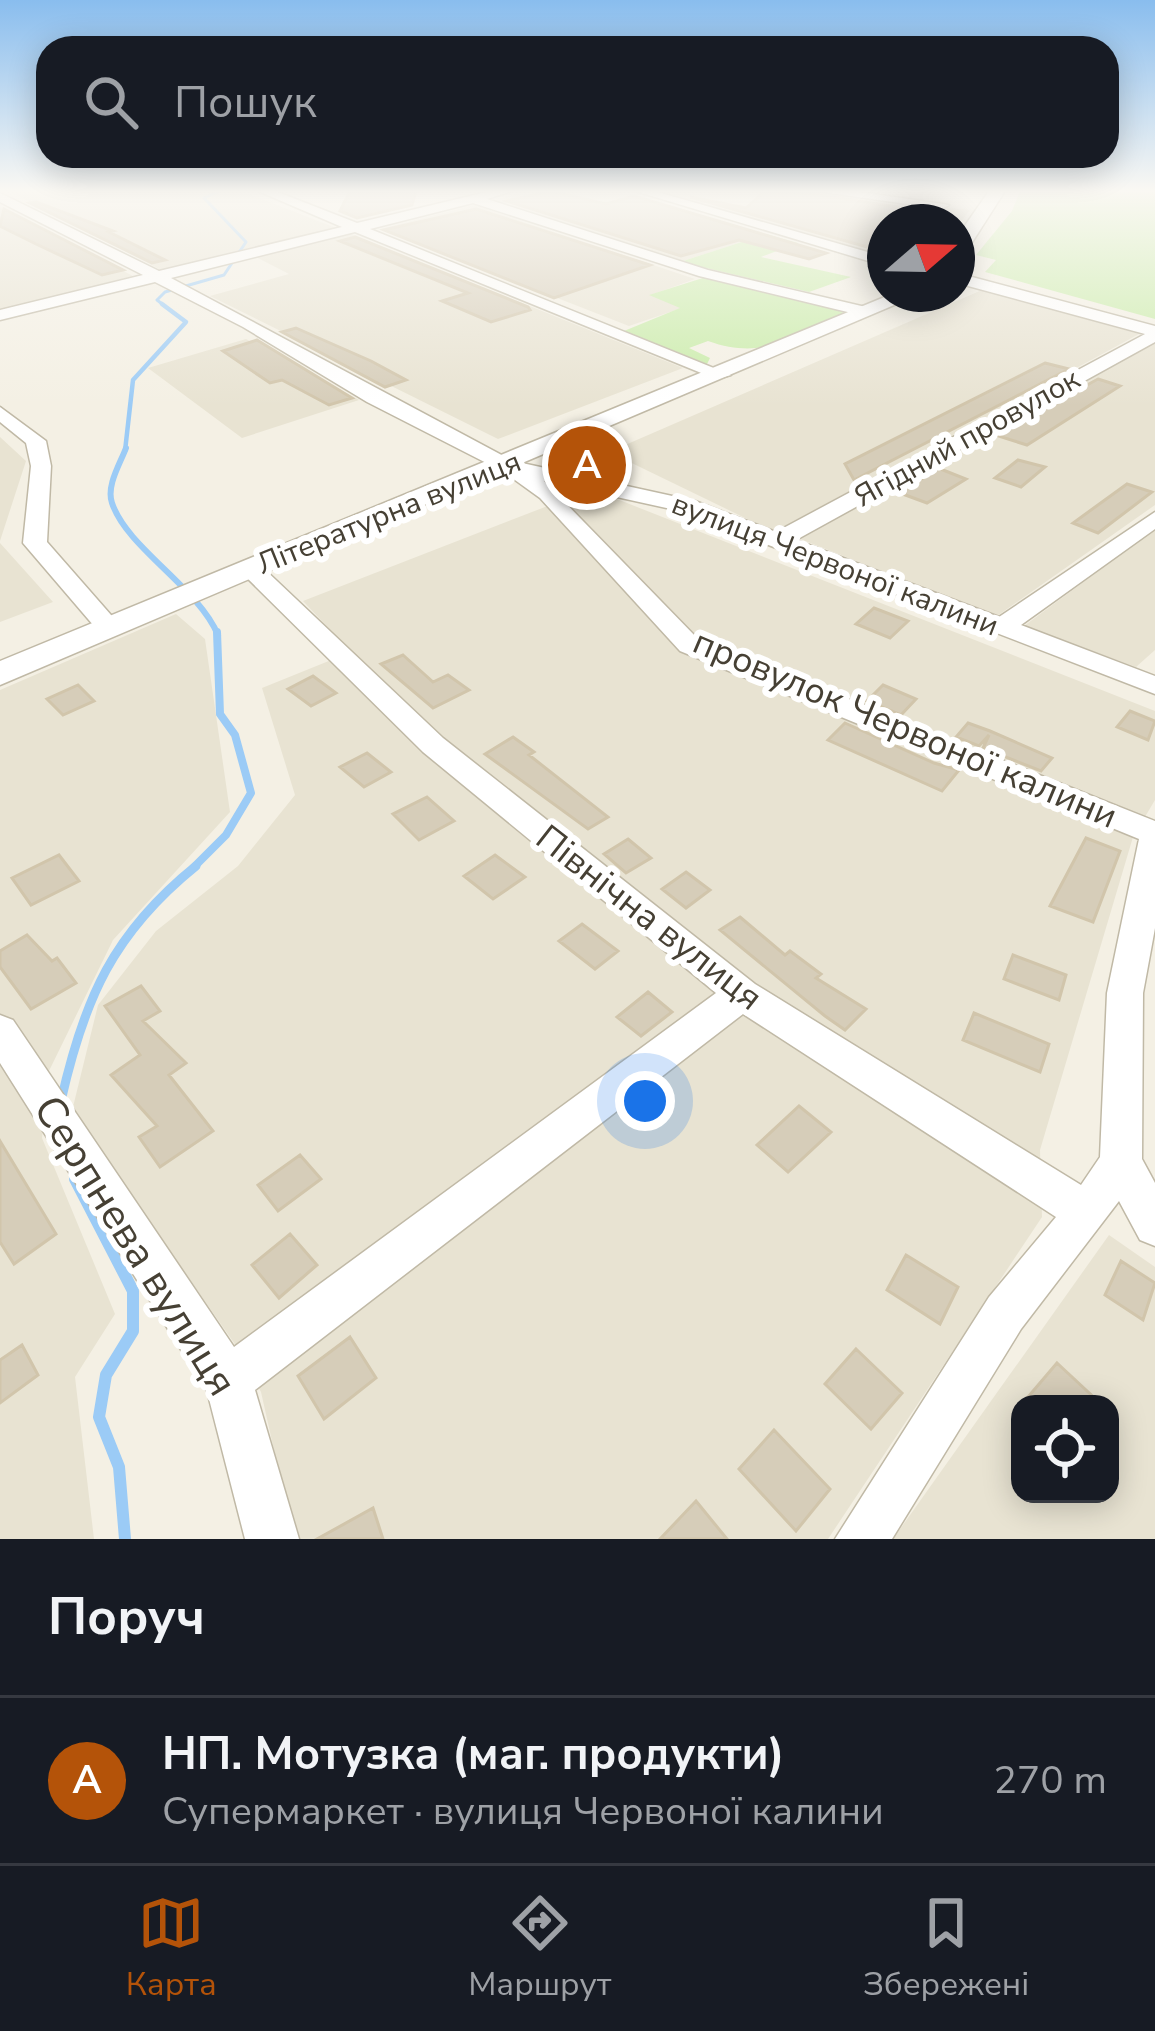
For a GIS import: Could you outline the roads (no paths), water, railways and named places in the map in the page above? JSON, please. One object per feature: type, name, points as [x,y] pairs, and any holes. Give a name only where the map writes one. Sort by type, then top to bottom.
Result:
[{"type":"street","name":"вулиця Червоної калини","points":[[124,263],[249,323],[374,398],[506,466],[631,489],[779,540],[1155,686]]},
{"type":"street","points":[[0,315],[208,263]]},
{"type":"street","points":[[464,263],[722,376]]},
{"type":"street","points":[[672,263],[864,311]]},
{"type":"street","points":[[975,283],[1155,333]]},
{"type":"street","name":"Літературна вулиця","points":[[0,674],[722,376],[867,310]]},
{"type":"street","name":"Ягідний провулок","points":[[779,540],[1155,333]]},
{"type":"street","points":[[0,413],[36,441],[40,466],[34,544],[109,628]]},
{"type":"street","name":"провулок Червоної калини","points":[[506,466],[548,493],[689,646],[1155,836]]},
{"type":"street","points":[[1000,629],[1155,519]]},
{"type":"street","name":"Північна вулиця","points":[[251,569],[433,745],[742,994],[1088,1213]]},
{"type":"street","points":[[1155,836],[1125,993],[1121,1162],[1155,1225]]},
{"type":"street","points":[[228,1381],[742,994]]},
{"type":"street","name":"Серпнева вулиця","points":[[0,1031],[228,1381],[272,1539]]},
{"type":"street","points":[[862,1539],[1005,1312],[1088,1213],[1121,1162]]},
{"type":"waterway","points":[[166,307],[157,300],[165,292],[224,275],[232,263]]},
{"type":"waterway","points":[[162,304],[166,307]]},
{"type":"waterway","points":[[125,450],[133,380],[186,322],[166,307]]},
{"type":"waterway","points":[[125,450],[111,489],[120,520],[195,600],[217,633]]},
{"type":"waterway","points":[[192,869],[226,835],[251,793],[235,735],[220,714],[217,633]]},
{"type":"waterway","points":[[61,1101],[80,1031],[106,970],[143,917],[196,866]]},
{"type":"waterway","points":[[75,1179],[133,1291],[133,1331],[106,1375],[99,1417],[119,1467],[125,1539]]},
{"type":"place","name":"НП. Мотузка (маг. продукти)","points":[[587,465]]}]
